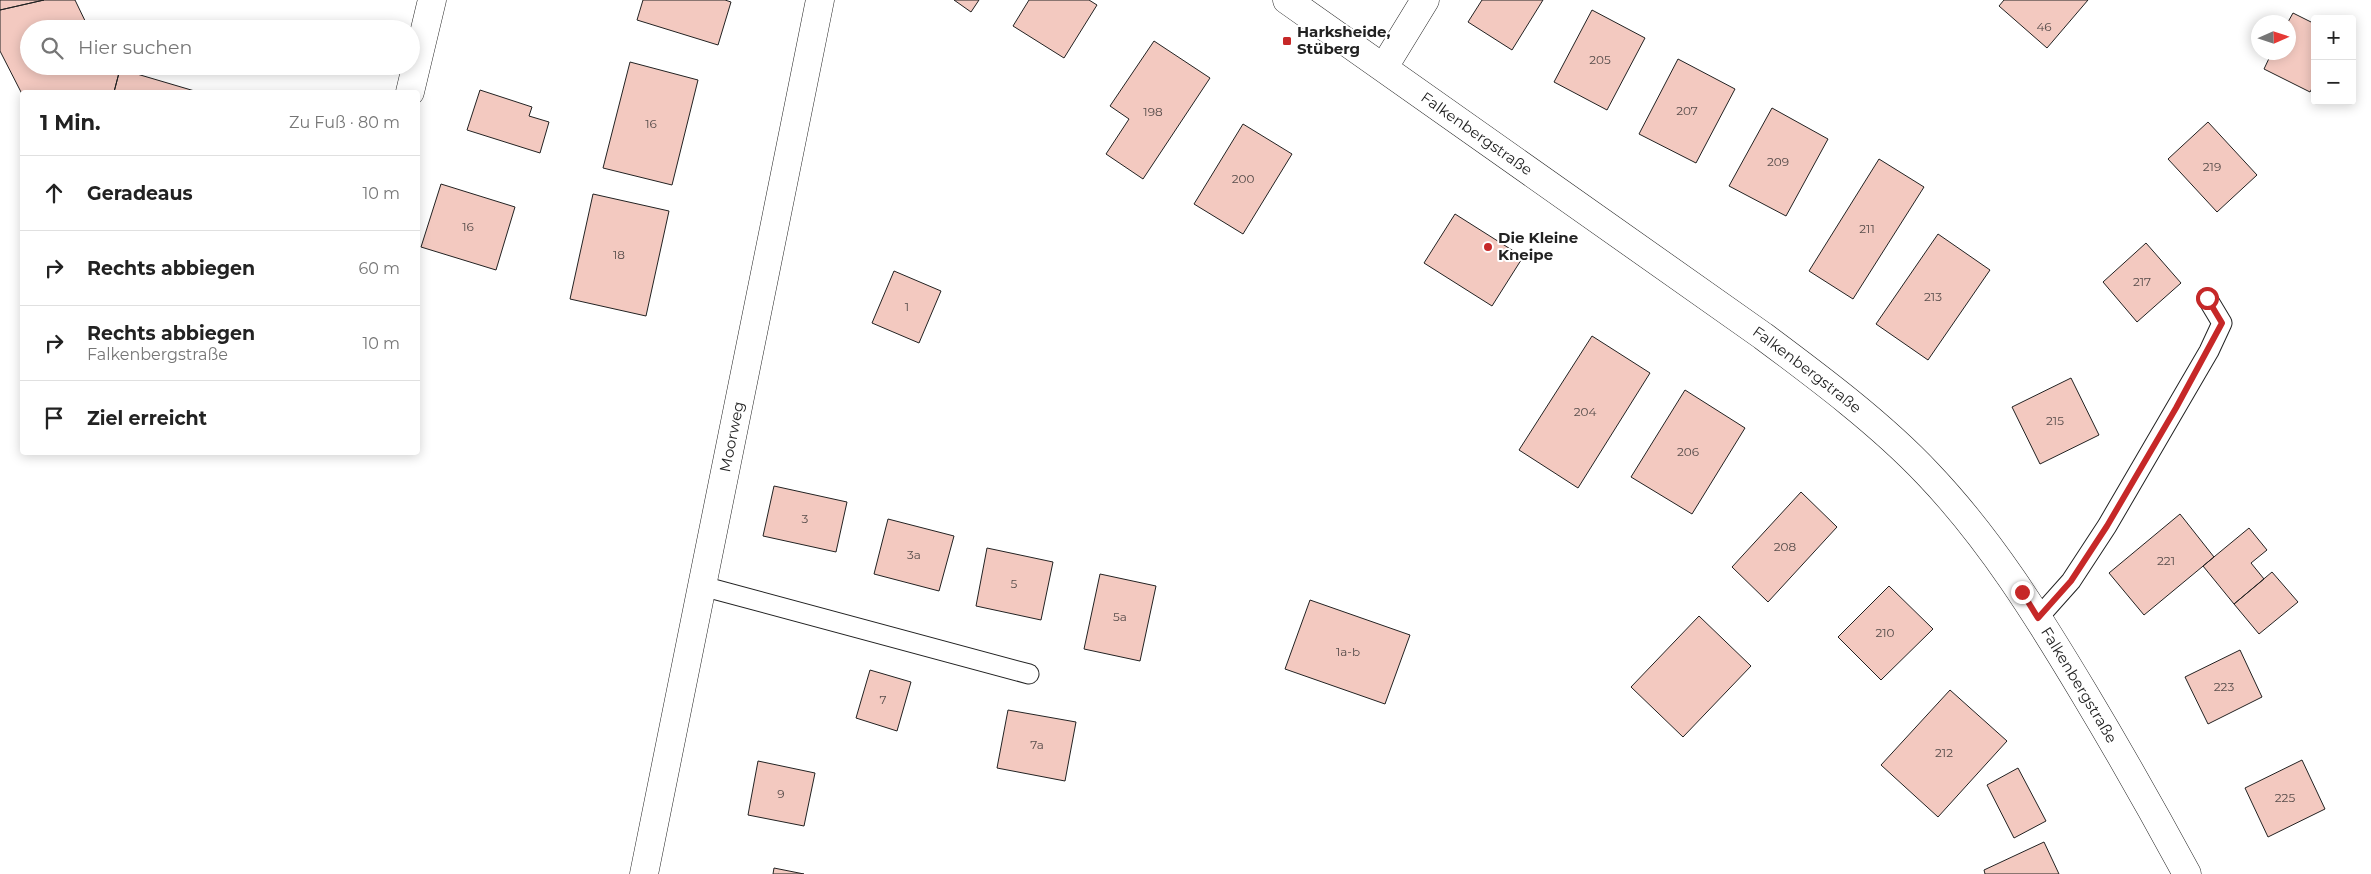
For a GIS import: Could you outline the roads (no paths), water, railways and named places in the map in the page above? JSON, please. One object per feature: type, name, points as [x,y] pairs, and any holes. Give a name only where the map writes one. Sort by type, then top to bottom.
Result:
[{"type":"street","points":[[420,50],[432,0]]},
{"type":"street","name":"Moorweg","points":[[644,874],[820,0]]},
{"type":"street","name":"Falkenbergstraße","points":[[1287,0],[1763,336],[1823,381],[1928,474],[1978,534],[2022,592],[2138,783],[2187,874]]},
{"type":"street","points":[[1384,67],[1425,0]]},
{"type":"street","points":[[410,90],[414,75]]},
{"type":"lane","points":[[2038,618],[2071,581],[2107,526],[2208,351],[2222,323],[2207,298]]},
{"type":"lane","points":[[702,586],[1030,674]]},
{"type":"place","name":"Harksheide, Stüberg","points":[[1287,41]]},
{"type":"place","name":"Die Kleine Kneipe","points":[[1488,247]]}]
